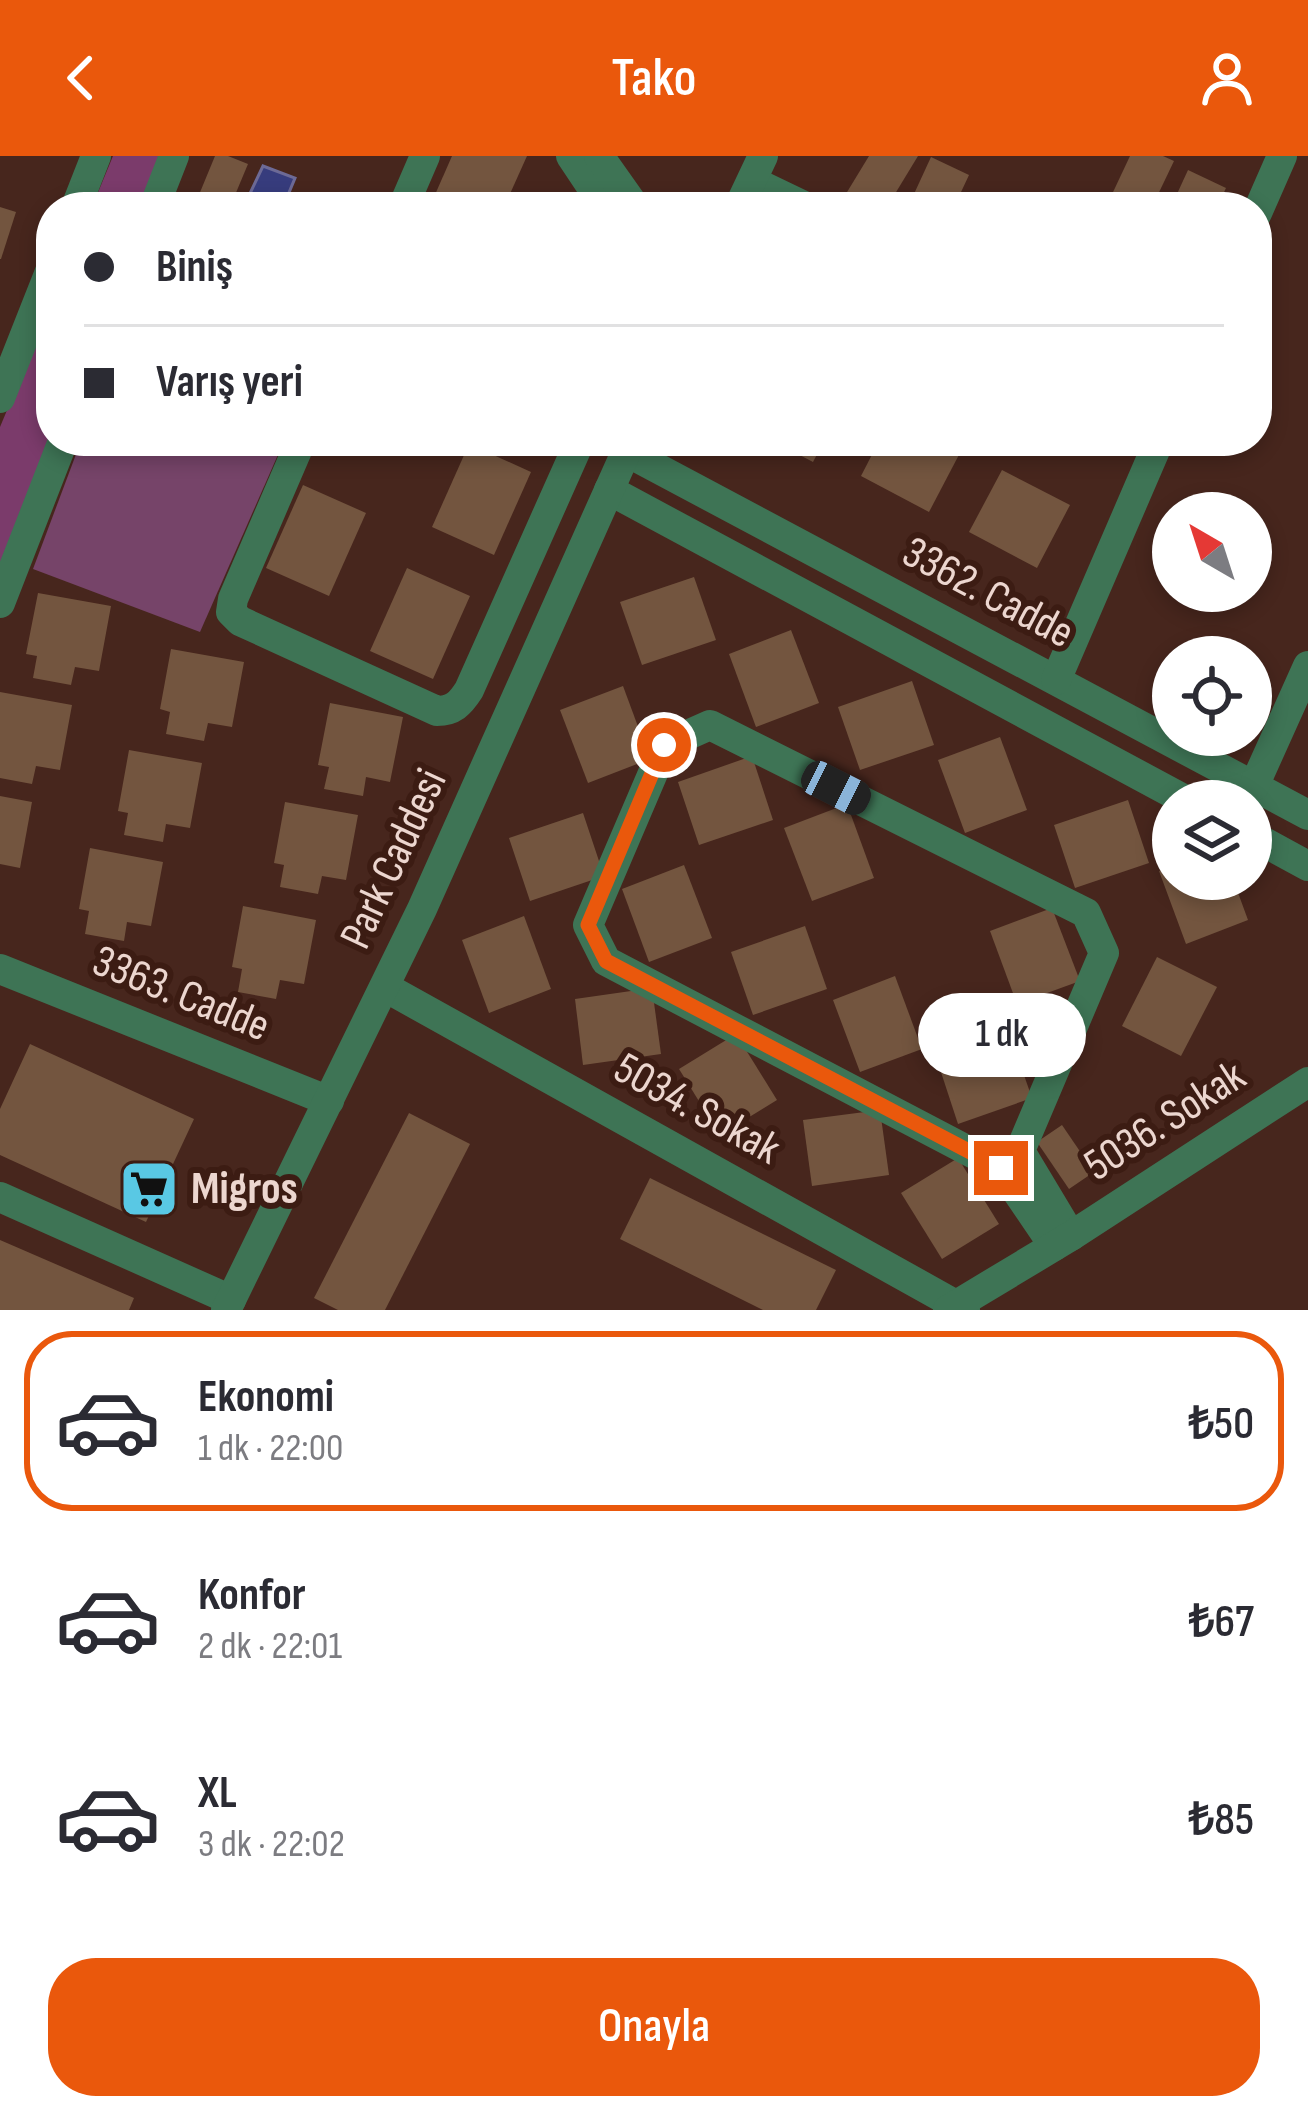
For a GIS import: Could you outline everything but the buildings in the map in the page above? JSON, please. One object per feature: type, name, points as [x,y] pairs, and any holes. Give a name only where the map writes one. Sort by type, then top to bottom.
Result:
[{"type":"street","points":[[82,192],[96,156]]},
{"type":"street","points":[[160,192],[174,156]]},
{"type":"street","points":[[409,192],[425,156]]},
{"type":"street","points":[[571,156],[595,192]]},
{"type":"street","points":[[599,156],[624,192]]},
{"type":"street","points":[[1266,192],[1282,156]]},
{"type":"street","points":[[0,398],[36,307]]},
{"type":"street","points":[[0,603],[57,456]]},
{"type":"street","points":[[295,456],[231,612],[240,621],[437,711],[449,711],[469,691],[573,456]]},
{"type":"street","name":"Park Caddesi","points":[[229,1305],[385,987],[624,456]]},
{"type":"street","name":"3362. Cadde","points":[[647,456],[1243,780]]},
{"type":"street","points":[[1056,680],[1153,456]]},
{"type":"street","name":"3362. Cadde","points":[[609,490],[1152,782]]},
{"type":"street","points":[[1257,780],[1308,666]]},
{"type":"street","points":[[710,725],[1086,913],[1104,953],[1020,1151],[1062,1241],[1001,1168],[606,961],[588,925],[664,745],[710,725]]},
{"type":"street","name":"3362. Cadde","points":[[1272,795],[1308,814]]},
{"type":"street","points":[[1272,847],[1308,866]]},
{"type":"street","name":"3363. Cadde","points":[[1,972],[329,1101]]},
{"type":"street","name":"5034. Sokak","points":[[385,987],[957,1308]]},
{"type":"street","name":"5036. Sokak","points":[[957,1308],[1308,1082]]},
{"type":"street","points":[[0,1197],[229,1305]]},
{"type":"shaded area","points":[[113,156],[160,156],[146,192],[98,192]]},
{"type":"shaded area","points":[[263,166],[295,178],[289,192],[251,192]]},
{"type":"shaded area","points":[[36,341],[36,456],[45,456],[0,576],[0,427]]},
{"type":"shaded area","points":[[75,456],[277,456],[200,632],[33,569]]},
{"type":"place","name":"Migros","points":[[149,1189]]},
{"type":"route","points":[[664,745],[588,925],[606,961],[1001,1168]]}]
